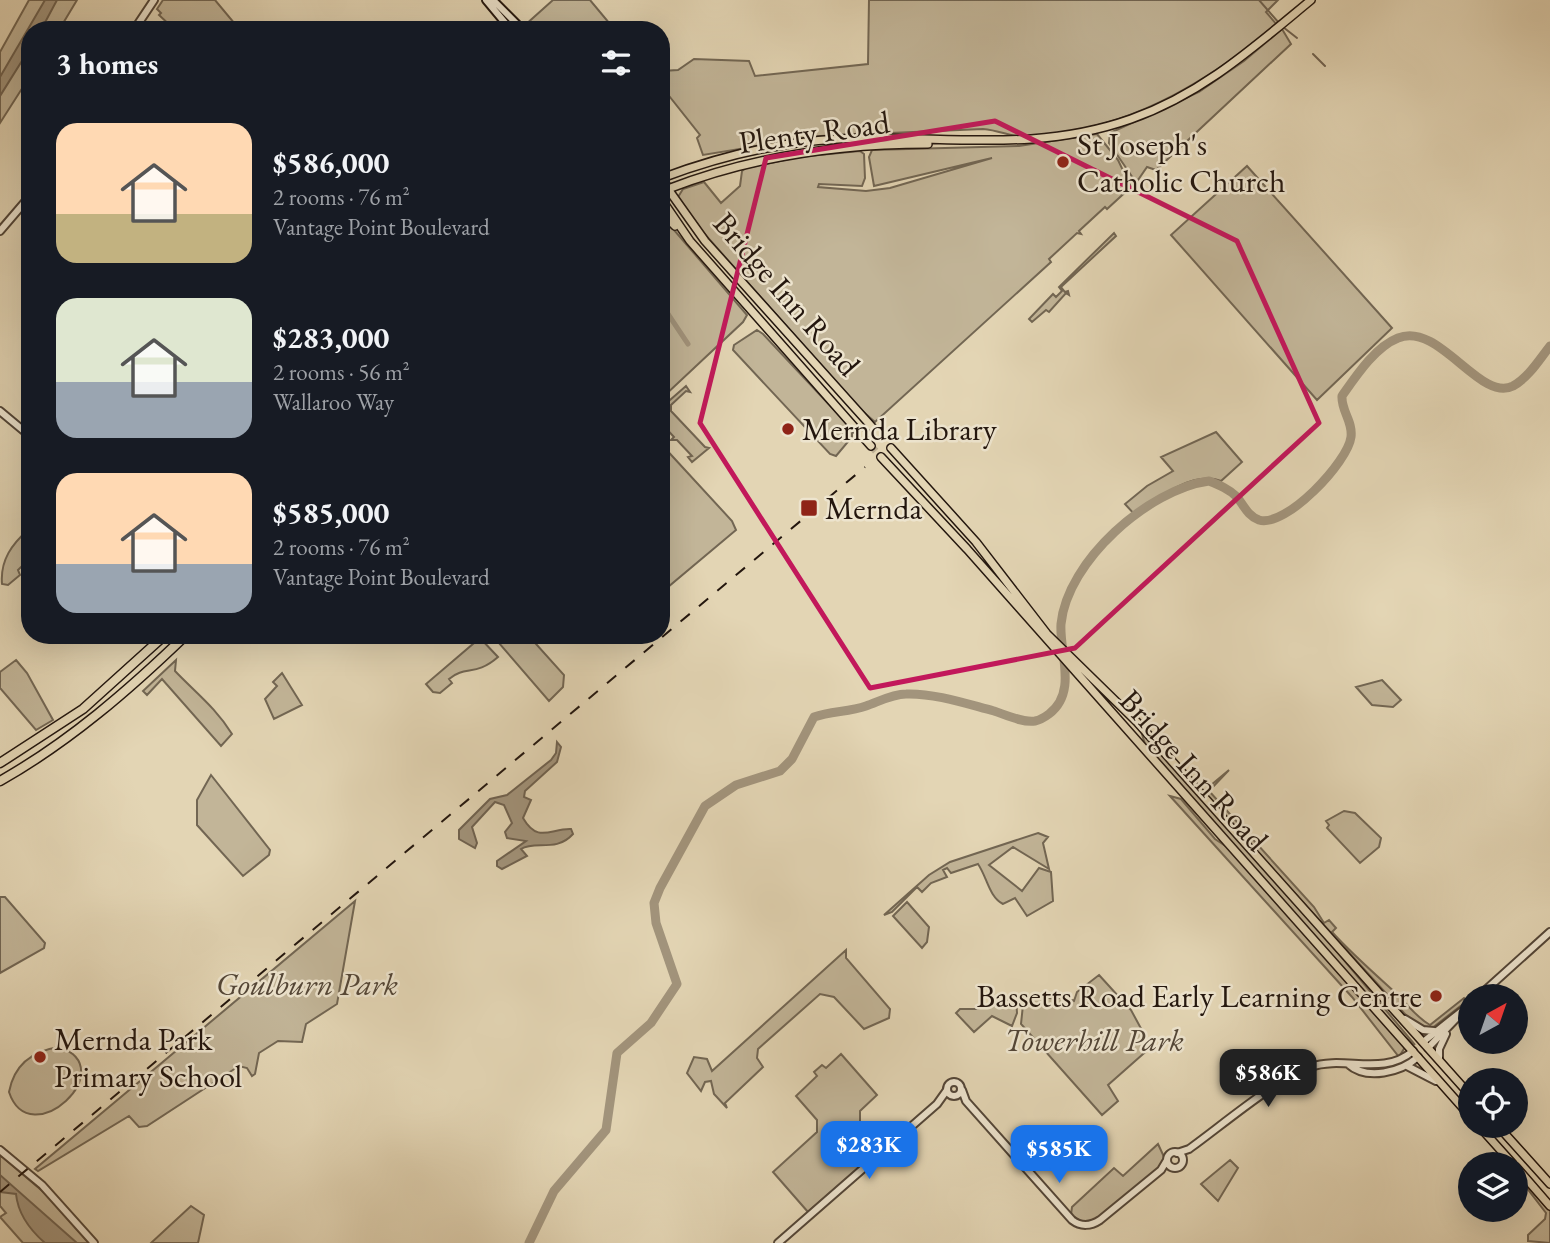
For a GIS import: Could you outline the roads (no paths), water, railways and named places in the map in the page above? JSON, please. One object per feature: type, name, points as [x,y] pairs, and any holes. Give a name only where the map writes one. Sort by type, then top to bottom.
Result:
[{"type":"highway","points":[[0,763],[83,709],[155,644]]},
{"type":"highway","points":[[0,781],[52,749],[104,710],[176,644]]},
{"type":"main road","name":"Plenty Road","points":[[670,188],[743,164],[806,151],[1070,135],[1137,117],[1209,81],[1277,30],[1310,1]]},
{"type":"main road","name":"Plenty Road","points":[[670,175],[736,153],[795,142],[874,138],[977,142]]},
{"type":"main road","name":"Bridge Inn Road","points":[[670,196],[705,241],[881,437]]},
{"type":"main road","name":"Bridge Inn Road","points":[[670,212],[690,241],[871,446]]},
{"type":"main road","points":[[670,221],[690,241]]},
{"type":"main road","points":[[757,317],[766,309]]},
{"type":"main road","name":"Bridge Inn Road","points":[[891,448],[976,542],[1031,613],[1078,665],[1140,724],[1458,1081]]},
{"type":"main road","name":"Bridge Inn Road","points":[[881,457],[967,549],[1458,1102]]},
{"type":"main road","points":[[894,472],[905,463]]},
{"type":"main road","points":[[1127,731],[1140,724]]},
{"type":"main road","points":[[1415,1054],[1426,1045]]},
{"type":"main road","points":[[1490,1138],[1502,1152]]},
{"type":"main road","points":[[1508,1138],[1550,1184]]},
{"type":"main road","points":[[1508,1152],[1515,1146]]},
{"type":"main road","points":[[1528,1181],[1550,1206]]},
{"type":"street","points":[[140,21],[153,0]]},
{"type":"street","points":[[486,0],[504,21]]},
{"type":"street","points":[[493,0],[514,21]]},
{"type":"street","points":[[0,231],[21,206]]},
{"type":"street","points":[[0,411],[21,428]]},
{"type":"street","points":[[1492,984],[1550,932]]},
{"type":"street","points":[[1426,1045],[1434,1031],[1458,1014]]},
{"type":"street","points":[[1399,1015],[1423,1030],[1434,1031]]},
{"type":"street","points":[[1439,1059],[1439,1049],[1458,1018]]},
{"type":"street","points":[[1426,1045],[1453,1024]]},
{"type":"street","points":[[952,1094],[966,1101],[1076,1223],[1089,1225],[1097,1222],[1161,1170],[1170,1154],[1189,1149],[1299,1072],[1326,1063],[1387,1065],[1415,1054]]},
{"type":"street","points":[[1407,1066],[1415,1054]]},
{"type":"street","points":[[1349,1064],[1356,1069],[1385,1073],[1407,1066],[1416,1068],[1446,1088]]},
{"type":"street","points":[[952,1094],[953,1082],[960,1084],[966,1101]]},
{"type":"street","points":[[778,1243],[943,1100],[962,1090]]},
{"type":"street","points":[[1161,1170],[1178,1167],[1189,1149]]},
{"type":"street","points":[[0,1150],[42,1185],[94,1243]]},
{"type":"street","points":[[1177,1153],[1183,1160]]},
{"type":"street","points":[[1167,1160],[1173,1167]]},
{"type":"waterway","points":[[1259,0],[1279,23]]},
{"type":"waterway","points":[[1283,27],[1297,38]]},
{"type":"waterway","points":[[1313,54],[1325,66]]},
{"type":"waterway","points":[[670,317],[688,344]]},
{"type":"waterway","points":[[529,1243],[554,1191],[606,1130],[617,1053],[651,1023],[677,984],[656,923],[654,903],[705,806],[736,785],[780,771],[792,759],[814,717],[860,708],[896,695],[939,697],[1025,721],[1042,718],[1058,705],[1063,695],[1065,671],[1061,624],[1067,600],[1078,576],[1095,553],[1137,513],[1161,498],[1209,481],[1234,494],[1249,513],[1259,520],[1271,520],[1299,504],[1328,476],[1347,448],[1351,437],[1350,426],[1342,396],[1374,355],[1398,338],[1413,336],[1429,341],[1473,374],[1500,388],[1513,386],[1524,378],[1550,346]]},
{"type":"tunnel","points":[[871,446],[881,457]]},
{"type":"railway","points":[[670,630],[865,467]]},
{"type":"railway","points":[[0,1192],[654,644]]},
{"type":"place","name":"St Joseph's Catholic Church","points":[[1063,162]]},
{"type":"place","name":"Mernda Library","points":[[788,429]]},
{"type":"place","name":"Mernda","points":[[809,508]]},
{"type":"place","name":"Bassetts Road Early Learning Centre","points":[[1436,996]]},
{"type":"place","name":"Mernda Park Primary School","points":[[40,1057]]},
{"type":"park label","name":"Goulburn Park","points":[[307,984]]},
{"type":"park label","name":"Towerhill Park","points":[[1094,1040]]}]
